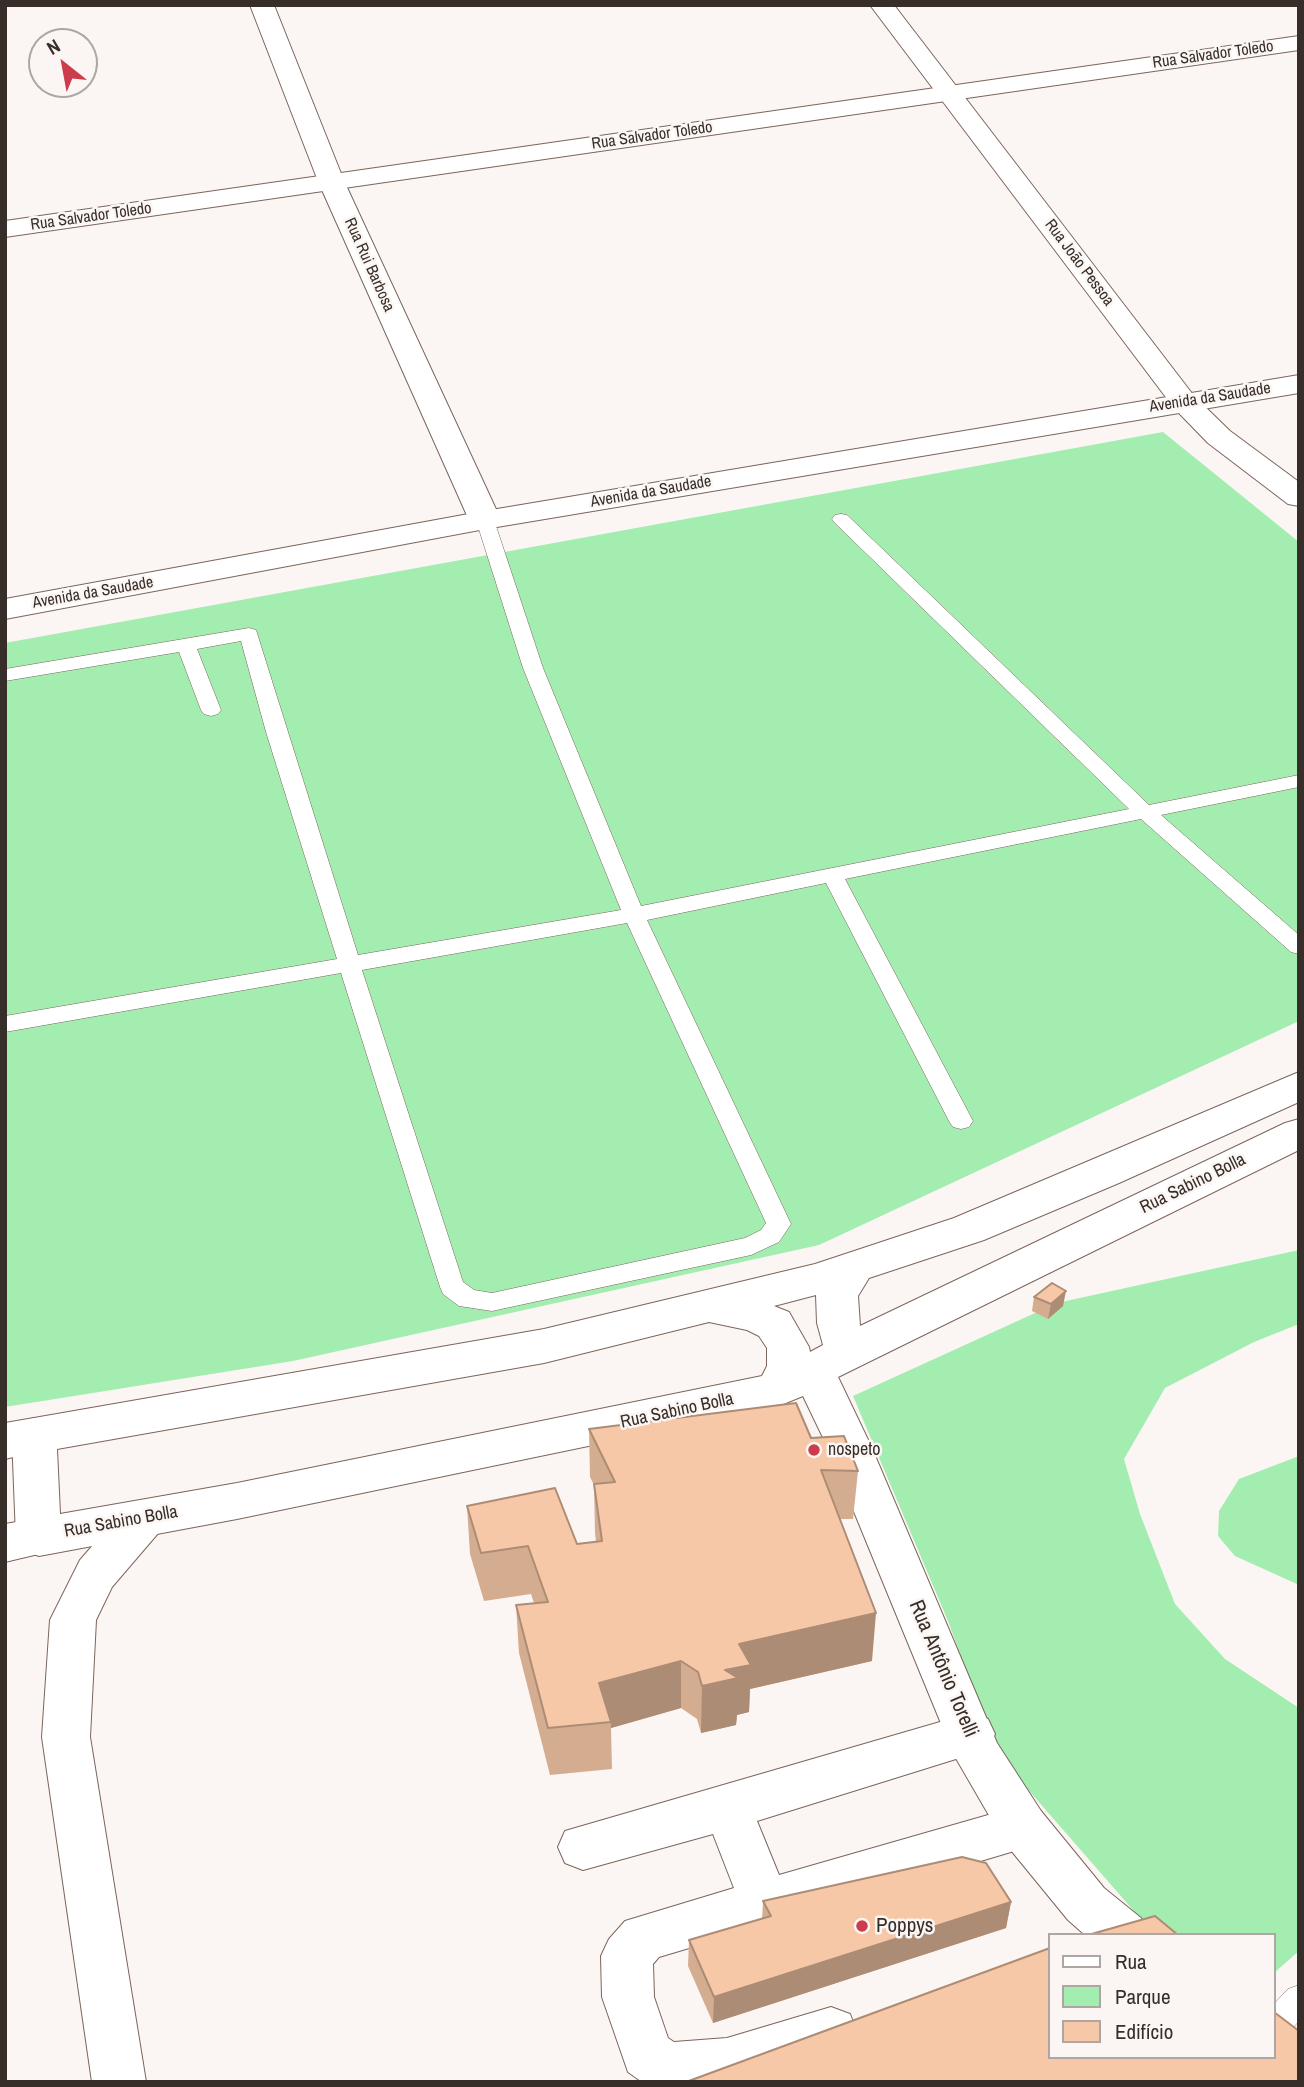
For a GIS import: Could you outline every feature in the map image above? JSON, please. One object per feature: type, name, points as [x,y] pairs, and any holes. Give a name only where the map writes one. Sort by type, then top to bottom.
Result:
[{"type":"street","name":"Rua Rui Barbosa","points":[[262,5],[331,181],[485,520]]},
{"type":"street","name":"Rua João Pessoa","points":[[882,5],[1184,402],[1219,437],[1299,497]]},
{"type":"street","name":"Rua Salvador Toledo","points":[[5,229],[1299,43]]},
{"type":"street","name":"Avenida da Saudade","points":[[5,609],[485,520],[1299,384]]},
{"type":"street","points":[[22,1539],[20,1438],[544,1346],[818,1279],[982,1224],[1105,1173],[1299,1086]]},
{"type":"street","name":"Rua Sabino Bolla","points":[[22,1539],[144,1518],[812,1371],[1299,1133]]},
{"type":"street","name":"Rua Antônio Torelli","points":[[854,1268],[837,1295],[838,1323],[812,1371],[849,1446],[978,1755],[1023,1827],[1086,1904],[1121,1933]]},
{"type":"street","points":[[707,1306],[755,1315],[774,1324],[788,1347],[789,1366],[812,1371]]},
{"type":"street","points":[[119,2082],[66,1737],[73,1620],[96,1574],[144,1518]]},
{"type":"street","points":[[583,1847],[727,1808],[971,1734]]},
{"type":"street","points":[[727,1808],[765,1902]]},
{"type":"street","points":[[869,2020],[727,2063],[666,2068],[647,2054],[628,1997],[627,1956],[643,1938],[1023,1827]]},
{"type":"street","points":[[1276,2048],[1299,2062]]},
{"type":"lane","points":[[841,519],[1145,811],[1299,947]]},
{"type":"lane","points":[[5,675],[249,634],[276,732],[452,1287],[468,1299],[492,1302],[751,1246],[770,1236],[779,1224],[634,915],[533,668],[485,520]]},
{"type":"lane","points":[[187,645],[211,710]]},
{"type":"lane","points":[[5,1024],[634,915],[1299,781]]},
{"type":"lane","points":[[832,874],[961,1121]]},
{"type":"lane","points":[[1276,2024],[1299,1999]]},
{"type":"green space","points":[[1163,432],[1299,542],[1299,1021],[819,1245],[293,1361],[5,1407],[5,643]]},
{"type":"green space","points":[[1299,1250],[1299,1324],[1254,1342],[1165,1388],[1124,1459],[1140,1514],[1175,1604],[1225,1659],[1299,1708],[1299,1951],[1276,1971],[1276,1933],[1158,1933],[1140,1918],[1017,1777],[986,1725],[948,1621],[853,1396],[1057,1303]]},
{"type":"green space","points":[[1299,1456],[1299,1585],[1235,1556],[1218,1536],[1219,1511],[1239,1479]]},
{"type":"building","points":[[1052,1283],[1066,1291],[1051,1304],[1034,1297]]},
{"type":"building","points":[[796,1403],[811,1438],[844,1436],[858,1471],[821,1470],[876,1613],[739,1644],[751,1665],[725,1670],[738,1678],[702,1686],[698,1672],[681,1661],[599,1683],[611,1722],[548,1728],[516,1605],[548,1602],[528,1546],[481,1553],[467,1506],[555,1488],[577,1544],[602,1541],[594,1484],[615,1482],[589,1429]]},
{"type":"building","points":[[962,1857],[986,1863],[1011,1902],[714,1997],[689,1940],[771,1916],[763,1901]]},
{"type":"building","points":[[1155,1916],[1176,1933],[1095,1933]]},
{"type":"building","points":[[1048,1949],[1048,2059],[1276,2059],[1276,2014],[1299,2031],[1299,2082],[686,2082]]},
{"type":"place","name":"nospeto","points":[[814,1450]]},
{"type":"place","name":"Poppys","points":[[862,1926]]}]
